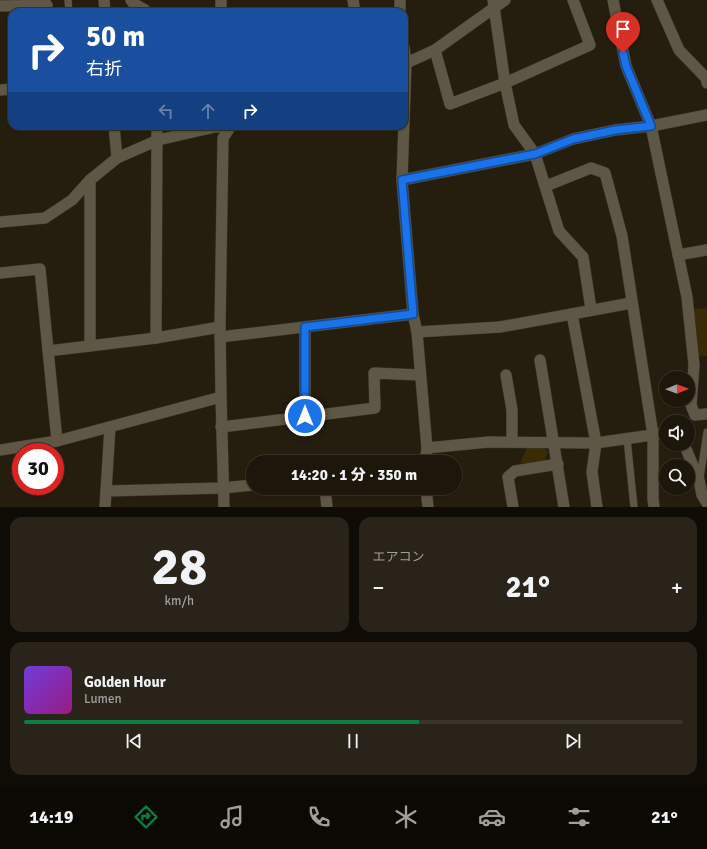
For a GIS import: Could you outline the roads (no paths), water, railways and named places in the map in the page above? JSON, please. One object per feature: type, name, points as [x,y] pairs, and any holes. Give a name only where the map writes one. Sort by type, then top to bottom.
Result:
[{"type":"street","points":[[131,0],[142,8]]},
{"type":"street","points":[[408,63],[436,50],[493,4],[505,0]]},
{"type":"street","points":[[436,50],[450,104],[505,83],[590,45],[572,0]]},
{"type":"street","points":[[613,0],[626,66],[651,126],[687,297],[694,364],[691,405],[695,415],[707,414]]},
{"type":"street","points":[[657,0],[679,50],[706,78],[707,83]]},
{"type":"street","points":[[493,4],[505,83],[514,126],[535,154],[559,231],[583,257],[591,309]]},
{"type":"street","points":[[0,6],[47,5],[47,8]]},
{"type":"street","points":[[402,180],[535,154],[573,139],[615,130],[651,126],[707,115]]},
{"type":"street","points":[[114,130],[117,158]]},
{"type":"street","points":[[156,338],[158,140],[157,130]]},
{"type":"street","points":[[0,222],[45,218],[72,200],[90,180],[117,158],[158,140],[202,130]]},
{"type":"street","points":[[224,507],[220,427],[220,332],[223,138],[228,130]]},
{"type":"street","points":[[403,130],[402,180],[413,314],[417,332],[427,448],[426,455]]},
{"type":"street","points":[[546,186],[592,168],[605,173],[622,236],[631,303],[653,435],[654,507]]},
{"type":"street","points":[[90,180],[90,346]]},
{"type":"street","points":[[678,255],[707,250]]},
{"type":"street","points":[[0,273],[40,269],[57,440]]},
{"type":"street","points":[[417,332],[500,327],[572,314],[591,309],[631,303]]},
{"type":"street","points":[[48,351],[220,332],[305,327],[413,314]]},
{"type":"street","points":[[572,314],[596,443],[592,472],[597,507]]},
{"type":"street","points":[[305,327],[305,416]]},
{"type":"street","points":[[540,360],[555,441],[564,507]]},
{"type":"street","points":[[220,427],[375,408],[374,373],[420,374]]},
{"type":"street","points":[[506,375],[512,410],[512,442]]},
{"type":"street","points":[[0,450],[57,440],[221,397]]},
{"type":"street","points":[[105,507],[110,427]]},
{"type":"street","points":[[427,448],[488,442],[555,441],[596,443],[659,434]]},
{"type":"street","points":[[687,451],[700,480],[702,495],[707,503]]},
{"type":"street","points":[[513,507],[508,477],[515,471],[558,464]]},
{"type":"street","points":[[106,491],[222,488],[246,485]]},
{"type":"street","points":[[326,495],[327,507]]},
{"type":"street","points":[[427,495],[428,507]]},
{"type":"lane","points":[[700,480],[707,432]]},
{"type":"lane","points":[[626,439],[634,507]]}]
